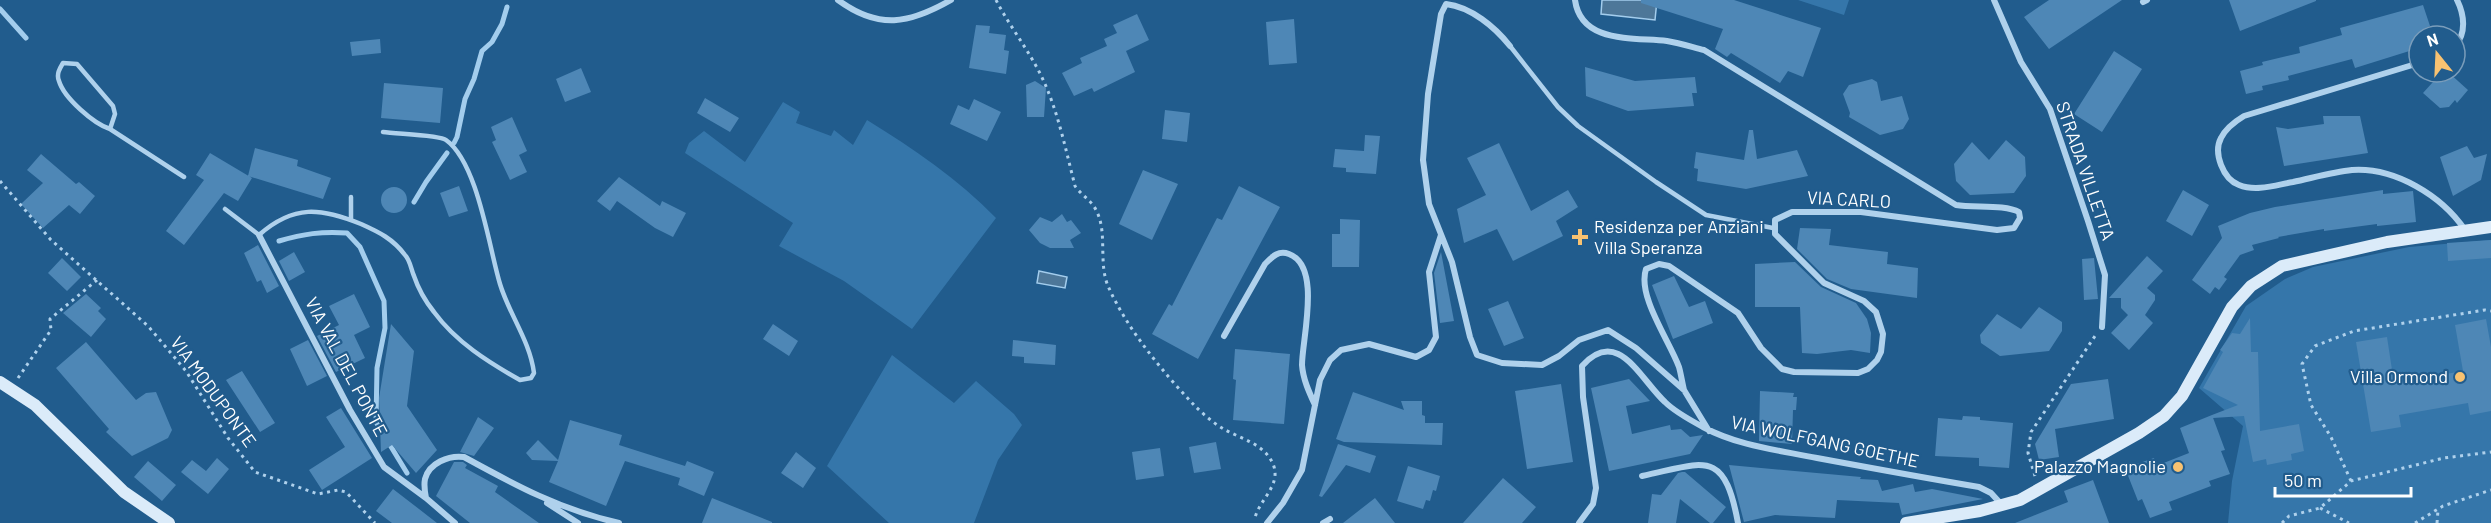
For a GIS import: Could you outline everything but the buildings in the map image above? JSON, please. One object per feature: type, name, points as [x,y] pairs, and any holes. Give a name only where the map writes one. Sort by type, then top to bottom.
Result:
[{"type":"street","points":[[838,0],[857,14],[895,20],[924,15],[951,0]]},
{"type":"street","name":"VIA CARLO","points":[[1575,0],[1581,20],[1589,28],[1622,37],[1671,41],[1704,50],[1956,205],[1977,208],[2007,207],[2019,212],[2020,218],[2014,228],[1997,230],[1861,212],[1792,212],[1775,220],[1773,228]]},
{"type":"street","name":"STRADA VILLETTA","points":[[1994,0],[2021,62],[2050,109],[2088,221],[2105,275],[2102,327]]},
{"type":"street","points":[[2457,0],[2463,13],[2462,24]]},
{"type":"street","points":[[1510,46],[1500,33],[1482,20],[1458,5],[1445,2],[1428,94],[1423,160],[1430,204],[1452,262],[1470,337],[1477,356],[1502,363],[1542,365],[1559,356],[1579,340],[1608,330],[1636,348],[1684,390],[1709,431]]},
{"type":"street","points":[[2407,67],[2244,116],[2231,123],[2220,139],[2218,152],[2221,165],[2237,185],[2258,189],[2351,170],[2388,174],[2425,190],[2455,214],[2466,230]]},
{"type":"street","points":[[1906,523],[2002,506],[2020,500],[2139,434],[2164,416],[2182,396],[2232,307],[2251,285],[2282,266],[2387,242],[2491,227]]},
{"type":"street","points":[[1684,390],[1679,368],[1654,315],[1642,281],[1646,269],[1653,265],[1669,266],[1738,313],[1761,348],[1782,369],[1794,372],[1857,373],[1868,369],[1877,360],[1883,334],[1876,312],[1864,301],[1824,283],[1774,234],[1773,228]]},
{"type":"street","name":"VIA VAL DEL PONTE","points":[[259,235],[350,410],[384,467],[426,498]]},
{"type":"street","points":[[1267,523],[1283,503],[1302,470],[1320,380],[1330,360],[1341,350],[1369,344],[1416,357],[1429,350],[1436,337],[1429,272],[1441,235]]},
{"type":"street","points":[[1224,336],[1265,264],[1274,255],[1280,253],[1293,256],[1300,265],[1307,284],[1309,303],[1302,364],[1315,406]]},
{"type":"street","name":"VIA WOLFGANG GOETHE","points":[[1579,523],[1593,504],[1596,488],[1583,397],[1582,366],[1591,356],[1606,351],[1618,353],[1627,359],[1665,403],[1723,438],[1759,447],[1979,487],[1991,493],[2002,506]]},
{"type":"street","points":[[5,386],[35,405],[124,492],[169,523]]},
{"type":"street","points":[[455,523],[426,498],[425,479],[430,470],[439,462],[455,456],[464,458],[533,495],[578,523]]},
{"type":"street","points":[[1642,476],[1701,464],[1716,469],[1723,475],[1728,485],[1738,523]]},
{"type":"street","points":[[533,495],[590,516],[619,523]]},
{"type":"street","points":[[1323,523],[1330,519]]},
{"type":"lane","points":[[1510,46],[1538,83],[1565,113],[1656,182],[1706,215],[1773,228]]},
{"type":"lane","points":[[110,129],[115,114],[113,106],[77,64],[63,63],[58,70],[58,81],[90,119],[110,129],[184,177]]},
{"type":"lane","points":[[225,209],[259,235],[272,223],[301,212],[321,211],[351,220],[388,236],[407,256],[414,278],[434,312],[455,335],[484,359],[520,380],[531,378],[534,373],[533,365],[517,320],[500,285],[482,208],[457,152],[443,138],[383,132]]},
{"type":"lane","points":[[351,196],[351,220]]},
{"type":"path","points":[[996,0],[1009,26],[1044,81],[1055,107],[1075,186],[1096,209],[1100,222],[1104,273],[1108,285],[1130,325],[1182,392],[1214,423],[1258,446],[1272,461],[1276,473],[1275,480],[1257,511],[1254,523]]},
{"type":"path","name":"VIA MODUPONTE","points":[[0,181],[51,240],[148,326],[186,371],[228,438],[255,472],[318,494],[338,490],[346,492],[375,523]]},
{"type":"path","points":[[5,386],[51,330],[50,319],[97,280]]},
{"type":"path","points":[[2351,481],[2331,437],[2311,405],[2302,364],[2315,346],[2354,331],[2485,310],[2491,311]]},
{"type":"path","points":[[2039,489],[2028,453],[2031,432],[2102,327]]},
{"type":"path","points":[[2282,523],[2289,516],[2320,508],[2351,481],[2444,458],[2491,452]]},
{"type":"path","points":[[2415,523],[2438,509],[2491,490]]},
{"type":"path","points":[[2320,508],[2349,523]]},
{"type":"path","points":[[2437,523],[2438,509]]},
{"type":"shaded area","points":[[1602,0],[1657,0],[1655,20],[1601,14]]},
{"type":"shaded area","points":[[1798,0],[1849,0],[1844,15]]},
{"type":"shaded area","points":[[783,102],[800,112],[796,123],[831,136],[834,130],[853,145],[867,120],[935,165],[996,218],[912,329],[844,281],[779,246],[793,223],[685,153],[689,143],[704,131],[745,162]]},
{"type":"shaded area","points":[[2491,240],[2491,523],[2228,523],[2232,481],[2243,426],[2199,388],[2246,306],[2285,279],[2313,267],[2409,247]]},
{"type":"shaded area","points":[[1039,271],[1067,277],[1065,288],[1037,283]]},
{"type":"shaded area","points":[[892,355],[954,403],[976,381],[1014,414],[1022,425],[998,460],[974,523],[889,523],[827,466]]},
{"type":"waterway","points":[[454,143],[465,99],[474,79],[482,51],[492,42],[502,24],[507,7]]},
{"type":"waterway","points":[[0,9],[26,38]]},
{"type":"waterway","points":[[414,202],[447,153]]},
{"type":"waterway","points":[[279,241],[329,232],[347,233],[360,247],[384,301],[385,328],[377,368],[376,422],[407,473]]},
{"type":"place","name":"Residenza per Anziani Villa Speranza","points":[[1580,237]]},
{"type":"place","name":"Villa Ormond","points":[[2460,377]]},
{"type":"place","name":"Palazzo Magnolie","points":[[2178,467]]}]
